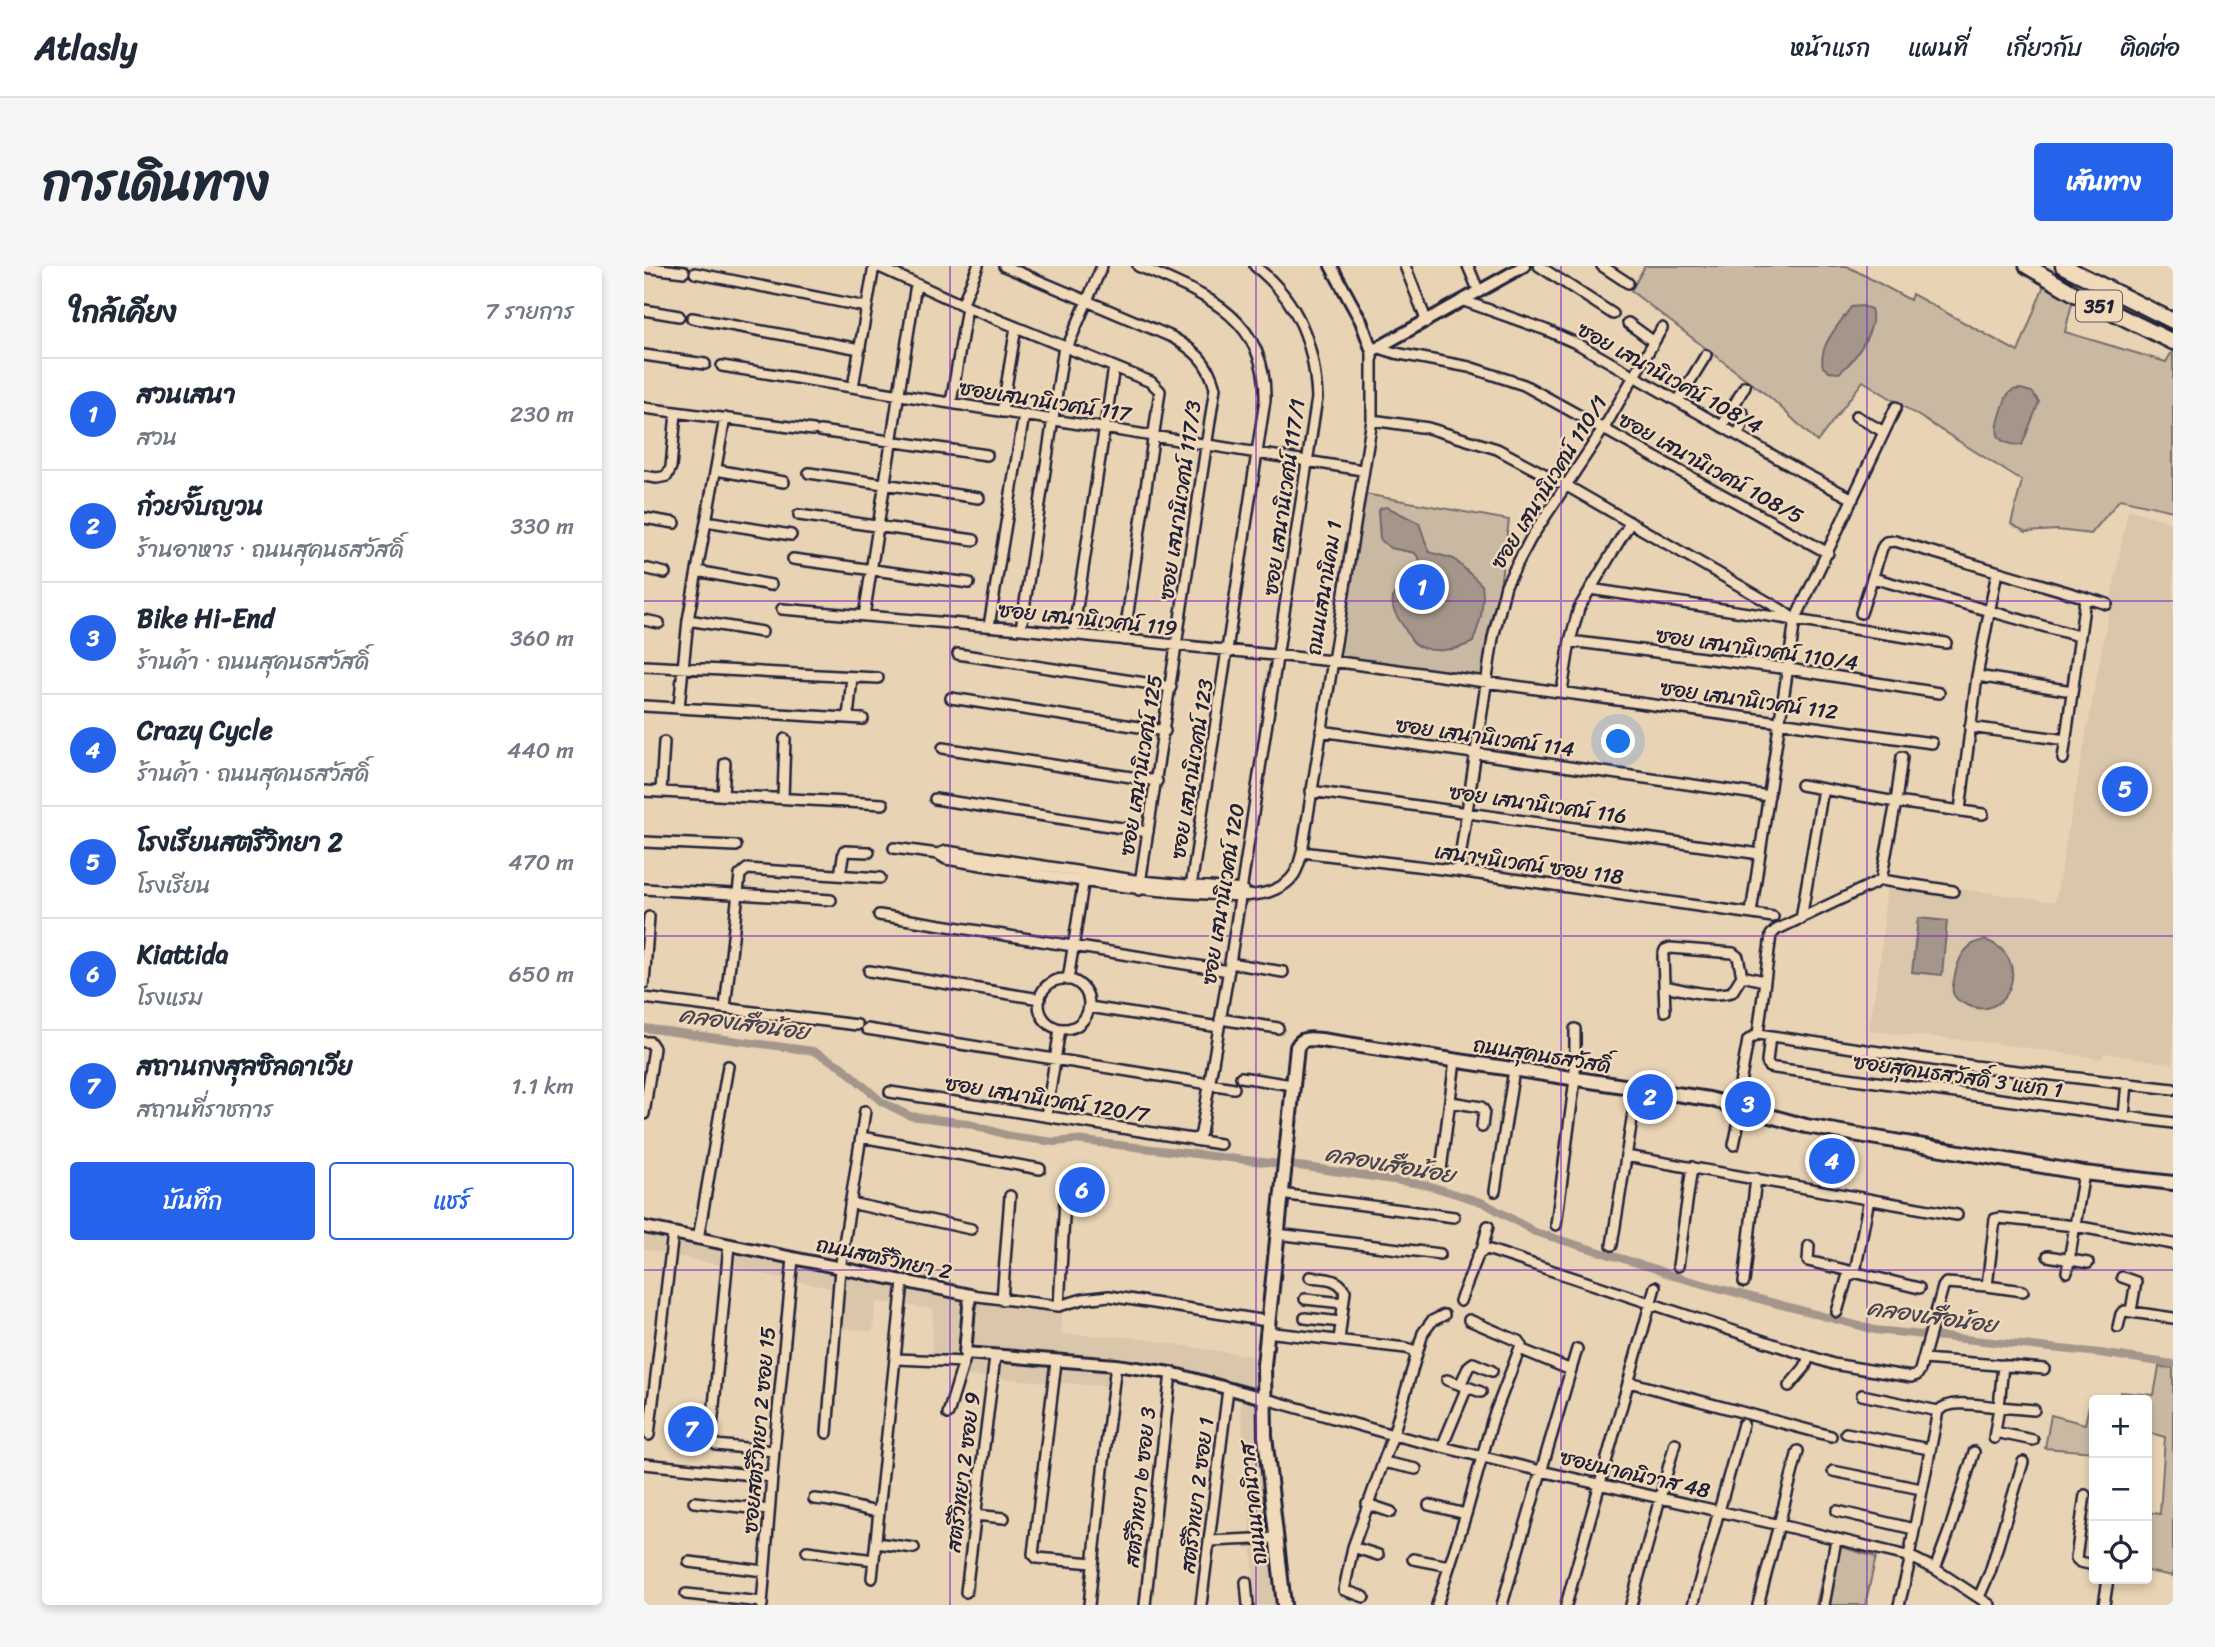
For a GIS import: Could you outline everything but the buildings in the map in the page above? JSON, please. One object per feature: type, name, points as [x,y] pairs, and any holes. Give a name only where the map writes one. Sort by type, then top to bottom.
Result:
[{"type":"main road","name":"351","points":[[2026,266],[2075,294],[2173,342]]},
{"type":"main road","name":"351","points":[[2063,266],[2173,321]]},
{"type":"main road","name":"ถนนสุคนธสวัสดิ์","points":[[1263,1398],[1267,1326],[1297,1047],[1306,1039],[1637,1088],[1739,1106],[1806,1126],[2084,1173],[2173,1183]]},
{"type":"main road","name":"ถนนนาคนิวาส","points":[[1263,1398],[1284,1605]]},
{"type":"street","points":[[853,387],[875,266],[1151,382],[1160,391],[1124,640]]},
{"type":"street","points":[[951,403],[965,306],[978,266]]},
{"type":"street","points":[[1004,266],[1087,301]]},
{"type":"street","points":[[1021,629],[1065,347],[1102,266]]},
{"type":"street","name":"ซอย เสนานิเวศน์ 123","points":[[1138,266],[1212,301],[1238,320],[1258,350],[1266,381],[1191,889]]},
{"type":"street","name":"ซอย เสนานิเวศน์ 117/1","points":[[1255,266],[1287,298],[1310,345],[1316,367],[1317,398],[1278,654]]},
{"type":"street","name":"ถนนเสนานิคม 1","points":[[894,848],[938,854],[946,859],[1140,885],[1251,894],[1273,891],[1297,872],[1372,419],[1376,350],[1331,266]]},
{"type":"street","points":[[1405,266],[1427,322]]},
{"type":"street","points":[[1468,266],[1479,292]]},
{"type":"street","points":[[1376,350],[1524,266]]},
{"type":"street","points":[[1539,266],[1613,313]]},
{"type":"street","points":[[1602,266],[1628,283]]},
{"type":"street","points":[[644,267],[684,272]]},
{"type":"street","points":[[695,274],[866,307]]},
{"type":"street","points":[[864,616],[916,284]]},
{"type":"street","name":"ซอย เสนานิเวศน์ 117/3","points":[[1087,301],[1172,337],[1194,350],[1211,373],[1214,388],[1177,645]]},
{"type":"street","name":"ซอย เสนานิเวศน์ 108/4","points":[[1464,301],[1546,330],[1605,358],[1853,499]]},
{"type":"street","points":[[644,310],[679,316]]},
{"type":"street","points":[[692,318],[860,349]]},
{"type":"street","points":[[1628,323],[1654,342]]},
{"type":"street","points":[[1002,412],[1016,327]]},
{"type":"street","name":"ซอย เสนานิเวศน์ 110/1","points":[[1458,871],[1493,638],[1506,585],[1531,538],[1604,428],[1662,327]]},
{"type":"street","name":"ซอย เสนานิเวศน์ 108/5","points":[[1376,350],[1469,367],[1524,385],[1828,553]]},
{"type":"street","points":[[644,355],[705,364]]},
{"type":"street","points":[[1678,401],[1706,355]]},
{"type":"street","name":"ซอยเสนานิเวศน์ 117","points":[[722,366],[1363,470]]},
{"type":"street","points":[[1073,634],[1114,367]]},
{"type":"street","points":[[1722,426],[1745,386]]},
{"type":"street","points":[[1751,913],[1795,620],[1896,407]]},
{"type":"street","points":[[644,408],[987,455]]},
{"type":"street","points":[[644,477],[662,478],[669,472],[676,413]]},
{"type":"street","points":[[1737,435],[1743,424],[1743,413]]},
{"type":"street","points":[[989,626],[1024,415]]},
{"type":"street","points":[[1856,416],[1884,432]]},
{"type":"street","points":[[679,707],[688,620],[725,418]]},
{"type":"street","points":[[1372,419],[1428,428],[1497,449],[1567,486],[1795,620]]},
{"type":"street","points":[[716,470],[784,482]]},
{"type":"street","points":[[809,473],[979,498]]},
{"type":"street","points":[[799,515],[974,540]]},
{"type":"street","points":[[644,518],[675,523]]},
{"type":"street","points":[[706,521],[791,535]]},
{"type":"street","points":[[1562,691],[1570,641],[1579,608],[1630,523]]},
{"type":"street","points":[[1861,613],[1882,548],[1886,542],[1895,541],[2107,604]]},
{"type":"street","points":[[793,559],[969,583]]},
{"type":"street","points":[[644,568],[665,573]]},
{"type":"street","points":[[697,571],[771,585]]},
{"type":"street","points":[[1959,810],[1977,676],[1997,572]]},
{"type":"street","points":[[1872,578],[2078,636]]},
{"type":"street","points":[[1590,589],[1946,643]]},
{"type":"street","points":[[2063,760],[2085,599]]},
{"type":"street","name":"ซอย เสนานิเวศน์ 119","points":[[782,609],[1278,654],[1390,669]]},
{"type":"street","points":[[644,620],[659,623]]},
{"type":"street","points":[[688,620],[762,632]]},
{"type":"street","name":"ซอย เสนานิเวศน์ 110/4","points":[[1570,641],[1789,669],[1939,694]]},
{"type":"street","name":"ซอย เสนานิเวศน์ 125","points":[[1140,885],[1177,645]]},
{"type":"street","points":[[958,654],[1171,687]]},
{"type":"street","name":"ซอย เสนานิเวศน์ 120","points":[[1195,1139],[1209,1084],[1278,654]]},
{"type":"street","points":[[644,666],[878,678]]},
{"type":"street","name":"ซอย เสนานิเวศน์ 112","points":[[1390,669],[1932,743]]},
{"type":"street","points":[[1977,676],[2072,691]]},
{"type":"street","points":[[848,718],[852,677]]},
{"type":"street","points":[[951,698],[1165,731]]},
{"type":"street","points":[[644,706],[863,719]]},
{"type":"street","points":[[1969,727],[2066,740]]},
{"type":"street","name":"ซอย เสนานิเวศน์ 114","points":[[1321,731],[1769,796]]},
{"type":"street","points":[[782,798],[786,739]]},
{"type":"street","points":[[661,792],[664,741]]},
{"type":"street","points":[[943,748],[1157,781]]},
{"type":"street","points":[[1881,880],[1902,757]]},
{"type":"street","points":[[723,795],[725,763]]},
{"type":"street","points":[[1801,785],[1983,814]]},
{"type":"street","points":[[1801,919],[1823,789]]},
{"type":"street","points":[[644,791],[883,804]]},
{"type":"street","name":"ซอย เสนานิเวศน์ 116","points":[[1311,791],[1760,854]]},
{"type":"street","points":[[935,799],[1148,832]]},
{"type":"street","points":[[644,842],[736,846]]},
{"type":"street","points":[[840,875],[844,851],[869,852]]},
{"type":"street","name":"เสนาฯนิเวศน์ ซอย 118","points":[[1302,852],[1458,871],[1773,917]]},
{"type":"street","points":[[725,1008],[736,894],[740,875],[747,869],[880,878]]},
{"type":"street","points":[[1068,980],[1084,877]]},
{"type":"street","points":[[1758,1034],[1764,981],[1772,935],[1776,930],[1881,880],[1953,891]]},
{"type":"street","points":[[644,889],[831,900]]},
{"type":"street","points":[[879,915],[1229,967],[1283,972]]},
{"type":"street","points":[[644,983],[649,917]]},
{"type":"street","points":[[1664,986],[1712,995],[1732,992],[1742,976],[1738,957],[1733,953],[1670,948],[1665,950],[1663,956],[1664,986],[1665,1011]]},
{"type":"street","points":[[869,971],[1040,999]]},
{"type":"street","points":[[1742,976],[1764,981]]},
{"type":"street","points":[[1060,980],[1068,980],[1075,982],[1086,992],[1089,1007],[1079,1024],[1060,1029],[1049,1024],[1042,1016],[1040,999],[1047,986],[1060,980]]},
{"type":"street","points":[[644,998],[856,1025]]},
{"type":"street","points":[[1089,1007],[1278,1028]]},
{"type":"street","points":[[867,1029],[1234,1088]]},
{"type":"street","points":[[1046,1116],[1060,1029]]},
{"type":"street","points":[[1556,1225],[1575,1079],[1575,1029]]},
{"type":"street","points":[[1734,1145],[1748,1040],[1758,1034],[1974,1066],[2173,1089]]},
{"type":"street","name":"ซอยสุคนธสวัสดิ์ 3 แยก 1","points":[[1770,1036],[1767,1062],[1769,1067],[2173,1123]]},
{"type":"street","points":[[644,1042],[650,1042],[654,1048],[646,1084],[644,1114]]},
{"type":"street","points":[[1441,1170],[1455,1061]]},
{"type":"street","points":[[698,1239],[728,1066]]},
{"type":"street","points":[[1495,1191],[1514,1070]]},
{"type":"street","points":[[1241,1077],[1293,1085]]},
{"type":"street","points":[[2124,1116],[2127,1083]]},
{"type":"street","points":[[1612,1245],[1637,1088]]},
{"type":"street","name":"ซอย เสนานิเวศน์ 120/7","points":[[890,1091],[1220,1144]]},
{"type":"street","points":[[1451,1102],[1481,1107],[1482,1127]]},
{"type":"street","points":[[827,1433],[840,1269],[865,1111]]},
{"type":"street","points":[[861,1137],[1040,1169]]},
{"type":"street","points":[[1626,1156],[1957,1215]]},
{"type":"street","points":[[1678,1266],[1692,1167]]},
{"type":"street","points":[[2067,1272],[2084,1173]]},
{"type":"street","points":[[1744,1282],[1756,1178]]},
{"type":"street","points":[[1281,1195],[1454,1217]]},
{"type":"street","points":[[1002,1300],[1010,1196]]},
{"type":"street","points":[[1837,1311],[1847,1278],[1855,1272],[1869,1199]]},
{"type":"street","points":[[1059,1306],[1065,1200]]},
{"type":"street","points":[[850,1203],[971,1228]]},
{"type":"street","points":[[1987,1286],[1995,1219],[1999,1217],[2075,1226],[2173,1244]]},
{"type":"street","points":[[1460,1301],[1482,1250],[1488,1226]]},
{"type":"street","name":"ถนนสตรีวิทยา 2","points":[[644,1227],[970,1296],[965,1358]]},
{"type":"street","points":[[649,1435],[673,1233]]},
{"type":"street","points":[[1276,1234],[1440,1254]]},
{"type":"street","points":[[729,1245],[711,1441],[716,1445],[774,1451]]},
{"type":"street","points":[[1809,1246],[1808,1261],[1919,1287]]},
{"type":"street","points":[[1482,1250],[1487,1249],[1833,1364],[1911,1377],[1917,1375],[1924,1359],[1943,1287],[1947,1283],[2023,1291]]},
{"type":"street","points":[[2048,1255],[2088,1263]]},
{"type":"street","name":"ซอยสตรีวิทยา 2 ซอย 15","points":[[762,1603],[793,1259]]},
{"type":"street","points":[[1310,1277],[1339,1282],[1345,1291],[1339,1340]]},
{"type":"street","points":[[2122,1277],[2136,1282],[2131,1311]]},
{"type":"street","points":[[872,1578],[903,1282]]},
{"type":"street","points":[[1566,1605],[1655,1287]]},
{"type":"street","points":[[970,1296],[1059,1306],[1083,1299],[1109,1296],[1339,1340],[1406,1348],[1413,1350],[1415,1355]]},
{"type":"street","points":[[1305,1299],[1343,1303]]},
{"type":"street","points":[[2118,1327],[2121,1314],[2125,1311],[2173,1318]]},
{"type":"street","points":[[1364,1597],[1344,1590],[1353,1547],[1393,1435],[1423,1333],[1432,1321],[1444,1315]]},
{"type":"street","points":[[1305,1318],[1341,1322]]},
{"type":"street","points":[[1437,1605],[1493,1418],[1520,1349],[1518,1341],[1469,1320]]},
{"type":"street","points":[[1520,1349],[1571,1370]]},
{"type":"street","points":[[1502,1605],[1577,1349]]},
{"type":"street","points":[[1789,1386],[1805,1367],[1809,1356]]},
{"type":"street","points":[[897,1359],[995,1357],[1116,1365],[1171,1373],[1263,1398]]},
{"type":"street","name":"สตรีวิทยา 2 ซอย 9","points":[[967,1592],[995,1357]]},
{"type":"street","points":[[948,1414],[965,1358]]},
{"type":"street","points":[[1924,1359],[2044,1369]]},
{"type":"street","points":[[1056,1362],[1033,1554],[1040,1558],[1093,1563]]},
{"type":"street","points":[[1442,1447],[1469,1366],[1473,1363],[1492,1371]]},
{"type":"street","points":[[1089,1605],[1116,1365]]},
{"type":"street","points":[[2003,1365],[1995,1435],[2033,1440]]},
{"type":"street","name":"สตรีวิทยา ๒ ซอย 3","points":[[1145,1605],[1171,1373]]},
{"type":"street","points":[[1447,1380],[1481,1392]]},
{"type":"street","points":[[1629,1382],[1830,1436]]},
{"type":"street","name":"สตรีวิทยา 2 ซอย 1","points":[[1201,1605],[1228,1389]]},
{"type":"street","points":[[1862,1395],[1938,1411]]},
{"type":"street","name":"ซอยนาคนิวาส 48","points":[[1263,1398],[1442,1447],[1910,1556],[1990,1605]]},
{"type":"street","points":[[1899,1605],[1938,1411],[1944,1405],[1953,1404],[2034,1410]]},
{"type":"street","points":[[1693,1605],[1743,1424]]},
{"type":"street","points":[[1846,1433],[1929,1449]]},
{"type":"street","points":[[1631,1605],[1675,1443]]},
{"type":"street","points":[[1758,1605],[1798,1451]]},
{"type":"street","points":[[1935,1569],[1973,1452]]},
{"type":"street","points":[[1383,1462],[1416,1469]]},
{"type":"street","points":[[1979,1597],[1990,1572],[2023,1462]]},
{"type":"street","points":[[644,1464],[772,1477]]},
{"type":"street","points":[[1833,1471],[1922,1489]]},
{"type":"street","points":[[2085,1495],[2077,1558],[2080,1562],[2089,1564]]},
{"type":"street","points":[[814,1499],[835,1501],[856,1509],[879,1512]]},
{"type":"street","points":[[694,1502],[769,1510]]},
{"type":"street","points":[[1367,1504],[1391,1512]]},
{"type":"street","points":[[1429,1505],[1466,1514]]},
{"type":"street","points":[[1837,1511],[1914,1529]]},
{"type":"street","points":[[975,1515],[1004,1518]]},
{"type":"street","points":[[1209,1541],[1277,1538]]},
{"type":"street","points":[[1824,1605],[1836,1540]]},
{"type":"street","points":[[876,1543],[914,1548]]},
{"type":"street","points":[[1353,1547],[1378,1555]]},
{"type":"street","points":[[807,1551],[874,1560]]},
{"type":"street","points":[[1413,1559],[1449,1566]]},
{"type":"street","points":[[689,1562],[764,1571]]},
{"type":"street","points":[[1246,1582],[1248,1605]]},
{"type":"street","points":[[2104,1605],[2107,1584]]},
{"type":"street","points":[[686,1594],[762,1603]]},
{"type":"shaded area","points":[[1645,266],[1847,266],[1910,300],[1912,294],[2018,352],[2044,285],[2073,299],[2065,332],[2166,362],[2173,350],[2173,511],[2120,499],[2091,534],[2057,530],[2026,532],[2011,524],[2022,481],[1863,381],[1817,442],[1772,399],[1631,291]]},
{"type":"shaded area","points":[[1851,307],[1871,309],[1868,335],[1845,368],[1839,373],[1829,372],[1823,367],[1822,359],[1826,343]]},
{"type":"shaded area","points":[[2013,390],[2032,392],[2039,402],[2022,445],[2000,439],[1997,429],[2008,395]]},
{"type":"shaded area","points":[[1359,493],[1509,520],[1487,681],[1332,661]]},
{"type":"shaded area","points":[[1387,507],[1419,523],[1429,552],[1454,559],[1482,585],[1481,617],[1473,642],[1451,649],[1435,650],[1420,647],[1411,639],[1395,613],[1393,598],[1394,594],[1415,583],[1421,568],[1415,553],[1390,548],[1380,539],[1378,512]]},
{"type":"shaded area","points":[[2128,509],[2173,523],[2173,1064],[2104,1053],[2102,1059],[1994,1043],[1869,1031],[1881,955],[1887,879],[2055,902]]},
{"type":"shaded area","points":[[1918,918],[1947,921],[1942,975],[1912,972]]},
{"type":"shaded area","points":[[1985,940],[2000,948],[2009,960],[2012,973],[2005,997],[1995,1005],[1982,1008],[1961,1002],[1952,989],[1957,966],[1963,954],[1972,945]]},
{"type":"shaded area","points":[[644,1232],[919,1290],[1062,1312],[1061,1334],[1127,1337],[1257,1357],[1255,1379],[1279,1605],[1256,1605],[1240,1395],[1194,1383],[1120,1370],[1118,1387],[955,1375],[958,1358],[932,1354],[933,1309],[876,1301],[873,1331],[842,1328],[844,1291],[644,1249]]},
{"type":"shaded area","points":[[2159,1367],[2173,1368],[2173,1576],[2152,1572],[2152,1513],[2160,1514],[2165,1437],[2152,1433],[2152,1395],[2120,1395],[2120,1392],[2154,1395]]},
{"type":"shaded area","points":[[2089,1406],[2089,1452],[2045,1448],[2051,1415],[2085,1424]]},
{"type":"shaded area","points":[[1830,1544],[1876,1557],[1865,1605],[1816,1605]]},
{"type":"waterway","name":"คลองเสือน้อย","points":[[644,1028],[813,1051],[841,1066],[882,1102],[910,1116],[966,1123],[1010,1136],[1054,1142],[1075,1140],[1306,1167],[1427,1185],[1484,1203],[1535,1232],[1673,1276],[1875,1330],[2100,1353],[2173,1364]]},
{"type":"place","name":"สวนเสนา","points":[[1422,587]]},
{"type":"place","name":"โรงเรียนสตรีวิทยา 2","points":[[2125,789]]},
{"type":"place","name":"ก๋วยจั๊บญวน","points":[[1650,1097]]},
{"type":"place","name":"Bike Hi-End","points":[[1748,1104]]},
{"type":"place","name":"Crazy Cycle","points":[[1832,1161]]},
{"type":"place","name":"Kiattida","points":[[1082,1190]]},
{"type":"place","name":"สถานกงสุลซิลดาเวีย","points":[[691,1429]]}]
